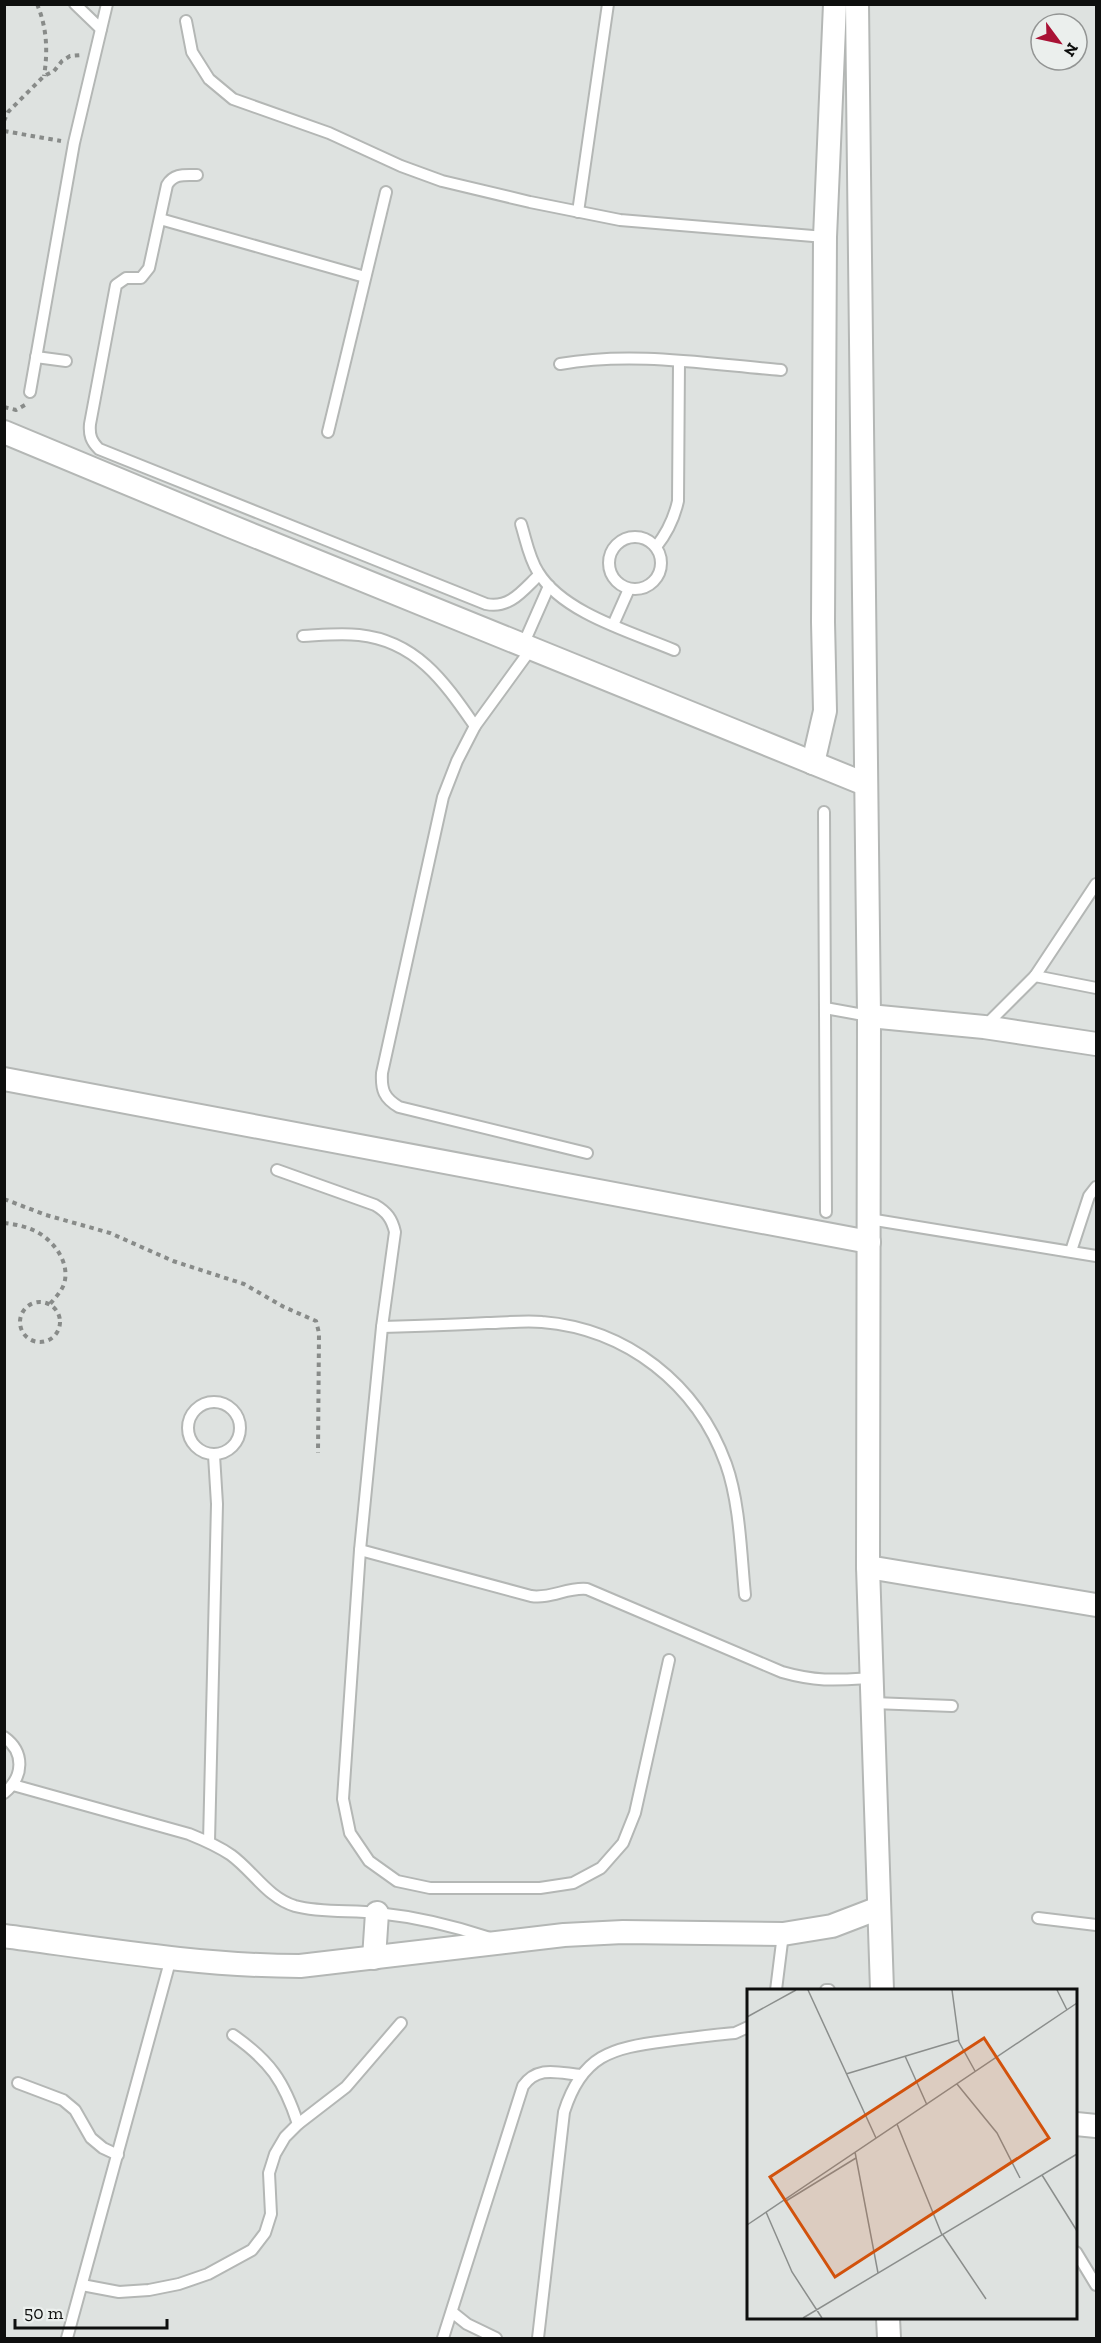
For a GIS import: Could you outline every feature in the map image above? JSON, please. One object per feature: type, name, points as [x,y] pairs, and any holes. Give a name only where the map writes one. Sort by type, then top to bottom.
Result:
[{"type":"street","points":[[813,763],[825,711],[826,684],[823,622],[825,237],[835,4]]},
{"type":"street","points":[[857,4],[869,1016],[868,1567],[882,1989]]},
{"type":"street","points":[[4,432],[866,784]]},
{"type":"street","points":[[869,1016],[984,1028],[1096,1044]]},
{"type":"street","points":[[4,1078],[869,1242]]},
{"type":"street","points":[[868,1567],[1096,1605]]},
{"type":"street","points":[[4,1936],[171,1958],[300,1966],[564,1935],[623,1932],[783,1934],[832,1926],[879,1908]]},
{"type":"street","points":[[374,1958],[377,1913]]},
{"type":"street","points":[[1077,2124],[1096,2126]]},
{"type":"street","points":[[888,2319],[889,2338]]},
{"type":"lane","points":[[75,4],[101,29]]},
{"type":"lane","points":[[30,392],[74,143],[107,4]]},
{"type":"lane","points":[[578,212],[608,4]]},
{"type":"lane","points":[[186,21],[192,52],[208,79],[233,99],[329,133],[401,166],[442,181],[620,220],[825,237]]},
{"type":"lane","points":[[197,175],[175,176],[170,179],[149,268],[141,278],[120,280],[115,291],[89,434],[93,442],[99,449],[486,604],[496,606],[506,604],[539,575]]},
{"type":"lane","points":[[328,432],[386,192]]},
{"type":"lane","points":[[160,219],[365,278]]},
{"type":"lane","points":[[36,357],[66,362]]},
{"type":"lane","points":[[560,364],[623,357],[780,370]]},
{"type":"lane","points":[[656,547],[670,526],[678,501],[679,362]]},
{"type":"lane","points":[[521,524],[532,562],[539,575],[570,604],[613,625],[674,650]]},
{"type":"lane","points":[[640,537],[656,547],[661,564],[654,581],[638,589],[629,589],[614,579],[609,571],[610,553],[622,540],[640,537]]},
{"type":"lane","points":[[549,586],[527,647],[475,726],[457,761],[443,797],[382,1073],[381,1087],[387,1100],[399,1107],[587,1153]]},
{"type":"lane","points":[[613,625],[629,589]]},
{"type":"lane","points":[[303,636],[361,635],[393,644],[421,660],[445,682],[475,726]]},
{"type":"lane","points":[[824,812],[826,1212]]},
{"type":"lane","points":[[984,1028],[1035,976],[1096,884]]},
{"type":"lane","points":[[1035,976],[1096,988]]},
{"type":"lane","points":[[825,1008],[869,1016]]},
{"type":"lane","points":[[277,1170],[386,1211],[393,1221],[396,1232],[382,1327],[360,1550],[344,1799],[350,1833],[369,1861],[397,1881],[430,1888],[540,1888],[573,1883],[601,1868],[623,1843],[635,1813],[669,1659]]},
{"type":"lane","points":[[1071,1251],[1089,1196],[1096,1187]]},
{"type":"lane","points":[[869,1219],[1096,1256]]},
{"type":"lane","points":[[382,1327],[540,1322],[571,1326],[601,1334],[629,1347],[671,1378],[704,1418],[726,1465],[737,1516],[745,1595]]},
{"type":"lane","points":[[214,1401],[226,1404],[235,1411],[240,1422],[240,1434],[235,1444],[226,1452],[214,1455],[202,1452],[193,1445],[188,1434],[188,1422],[193,1412],[202,1404],[214,1401]]},
{"type":"lane","points":[[209,1842],[217,1504],[214,1455]]},
{"type":"lane","points":[[360,1550],[531,1596],[550,1596],[573,1588],[587,1589],[782,1672],[825,1681],[872,1678]]},
{"type":"lane","points":[[873,1703],[952,1706]]},
{"type":"lane","points":[[4,1737],[13,1743],[20,1756],[20,1772],[9,1789],[189,1834],[209,1842],[231,1855],[270,1892],[294,1905],[377,1913],[434,1922],[505,1942]]},
{"type":"lane","points":[[1038,1918],[1096,1925]]},
{"type":"lane","points":[[776,1989],[783,1934]]},
{"type":"lane","points":[[67,2338],[171,1958]]},
{"type":"lane","points":[[82,2285],[119,2292],[149,2290],[179,2284],[208,2274],[252,2250],[265,2233],[271,2214],[269,2173],[275,2154],[285,2137],[298,2124],[346,2087],[401,2023]]},
{"type":"lane","points":[[538,2338],[564,2112],[570,2093],[581,2075],[595,2061],[611,2051],[630,2045],[735,2033],[747,2027]]},
{"type":"lane","points":[[233,2035],[256,2051],[275,2072],[289,2097],[298,2124]]},
{"type":"lane","points":[[443,2338],[523,2086],[537,2073],[581,2075]]},
{"type":"lane","points":[[18,2083],[63,2100],[75,2110],[91,2138],[103,2148],[118,2155]]},
{"type":"lane","points":[[1077,2254],[1096,2284]]},
{"type":"lane","points":[[452,2312],[467,2324],[496,2338]]},
{"type":"path","points":[[37,4],[45,28],[47,44],[44,76]]},
{"type":"path","points":[[4,121],[8,112],[62,61],[70,56],[78,55],[94,60]]},
{"type":"path","points":[[4,132],[74,143]]},
{"type":"path","points":[[4,1199],[46,1215],[110,1233],[173,1262],[244,1284],[284,1307],[316,1321],[319,1333],[318,1453]]},
{"type":"path","points":[[4,1223],[35,1231],[51,1243],[61,1257],[65,1270],[64,1283],[50,1304]]},
{"type":"path","points":[[34,1303],[50,1304],[60,1316],[58,1332],[46,1342],[31,1340],[21,1329],[22,1313],[34,1303]]}]
